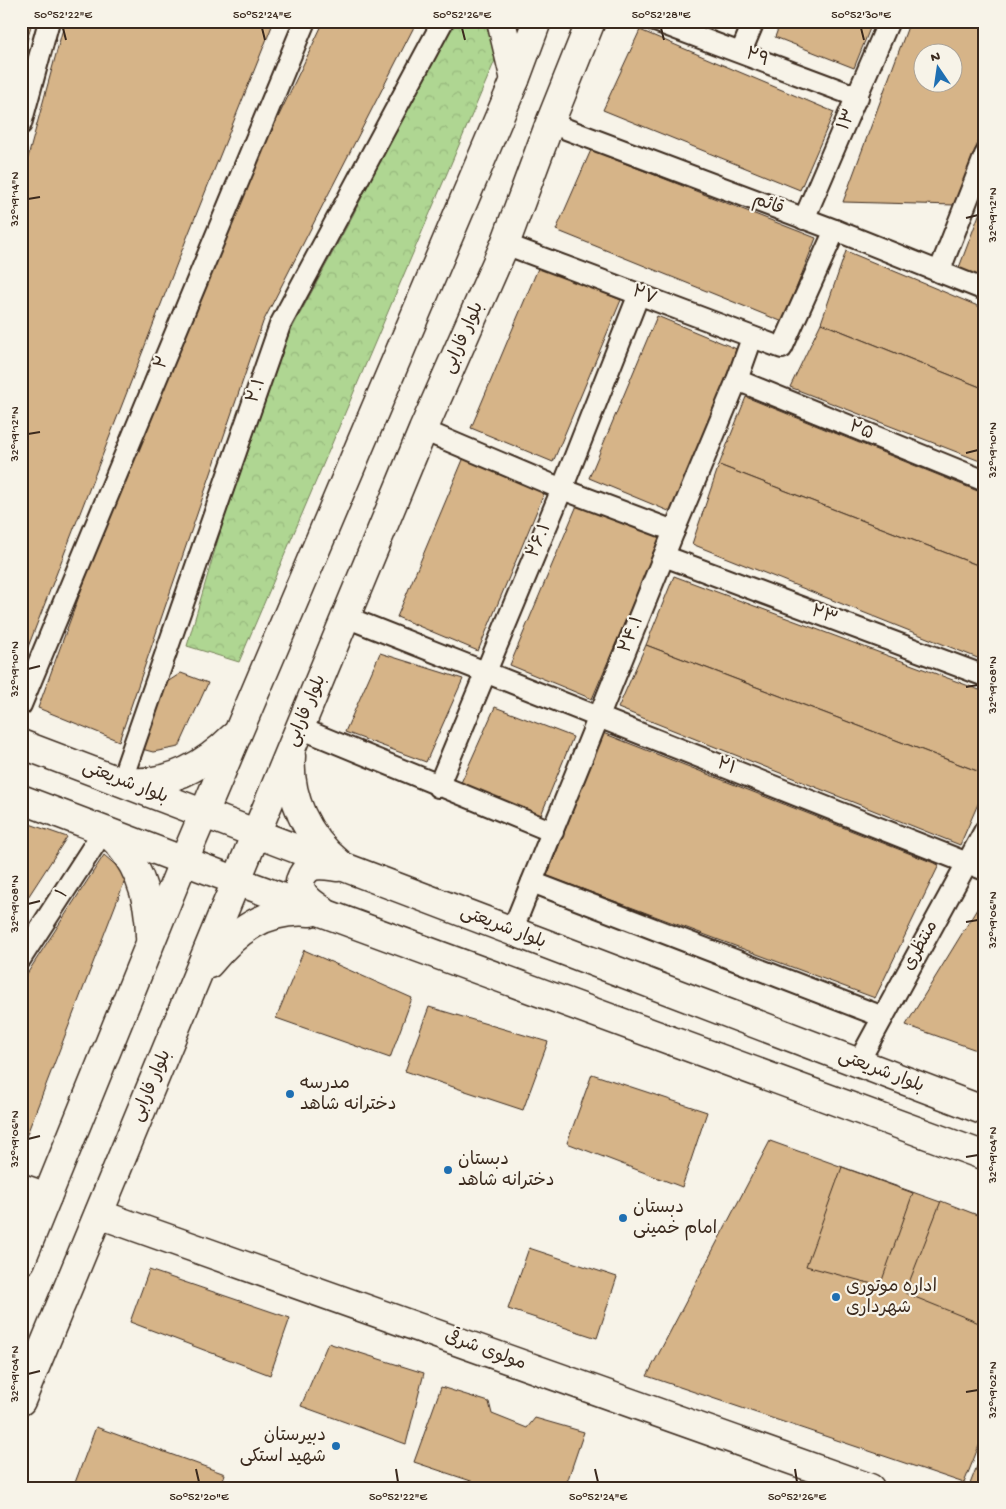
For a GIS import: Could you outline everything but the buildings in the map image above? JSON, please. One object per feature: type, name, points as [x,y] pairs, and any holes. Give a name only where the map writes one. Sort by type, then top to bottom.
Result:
[{"type":"main road","points":[[500,21],[514,80]]},
{"type":"main road","points":[[21,1261],[35,1217],[514,80],[537,21]]},
{"type":"main road","name":"بلوار فارابی","points":[[21,1401],[423,430],[505,244],[591,21]]},
{"type":"main road","points":[[121,782],[155,781],[194,768],[208,760],[239,731]]},
{"type":"main road","points":[[296,737],[291,781],[302,814],[322,846],[344,868]]},
{"type":"main road","name":"بلوار شریعتی","points":[[21,744],[985,1111]]},
{"type":"main road","points":[[21,799],[237,881],[985,1156]]},
{"type":"main road","points":[[104,830],[132,860],[142,882],[148,900],[150,944]]},
{"type":"main road","points":[[328,914],[310,902],[301,891],[299,881],[304,871],[314,866],[344,868]]},
{"type":"main road","points":[[196,978],[231,939],[250,924],[268,916],[294,910],[328,914]]},
{"type":"main road","points":[[21,1188],[35,1217]]},
{"type":"main road","name":"مولوی شرقی","points":[[100,1214],[870,1488]]},
{"type":"street","points":[[21,124],[48,21]]},
{"type":"street","name":"۲","points":[[21,704],[305,21]]},
{"type":"street","name":"۲.۱","points":[[121,782],[280,325],[442,21]]},
{"type":"street","name":"۲۹","points":[[655,21],[858,97]]},
{"type":"street","points":[[741,52],[754,21]]},
{"type":"street","name":"۱۳","points":[[804,219],[889,21]]},
{"type":"street","name":"قائم","points":[[550,124],[835,230],[985,290]]},
{"type":"street","points":[[939,272],[985,155]]},
{"type":"street","name":"۲۷","points":[[505,244],[782,348],[835,230]]},
{"type":"street","name":"۲۶.۱","points":[[438,786],[562,489],[639,294]]},
{"type":"street","name":"۲۴.۱","points":[[512,931],[674,531],[738,380],[752,338]]},
{"type":"street","name":"۲۵","points":[[738,380],[985,481]]},
{"type":"street","points":[[423,430],[562,489],[674,531]]},
{"type":"street","name":"۲۳","points":[[664,556],[985,676]]},
{"type":"street","name":"۲۱","points":[[346,617],[976,867]]},
{"type":"street","points":[[296,737],[438,786],[553,832]]},
{"type":"street","name":"۱","points":[[21,958],[104,830]]},
{"type":"street","name":"منتظری","points":[[858,1063],[883,1017],[976,867],[985,830]]},
{"type":"street","points":[[532,882],[883,1017]]},
{"type":"green space","points":[[450,21],[486,21],[499,51],[239,662],[187,646],[235,481],[288,336],[353,215]]},
{"type":"place","name":"مدرسه دخترانه شاهد","points":[[290,1094]]},
{"type":"place","name":"دبستان دخترانه شاهد","points":[[448,1170]]},
{"type":"place","name":"دبستان امام خمینی","points":[[623,1218]]},
{"type":"place","name":"اداره موتوری شهرداری","points":[[836,1297]]},
{"type":"place","name":"دبیرستان شهید استکی","points":[[336,1446]]}]
